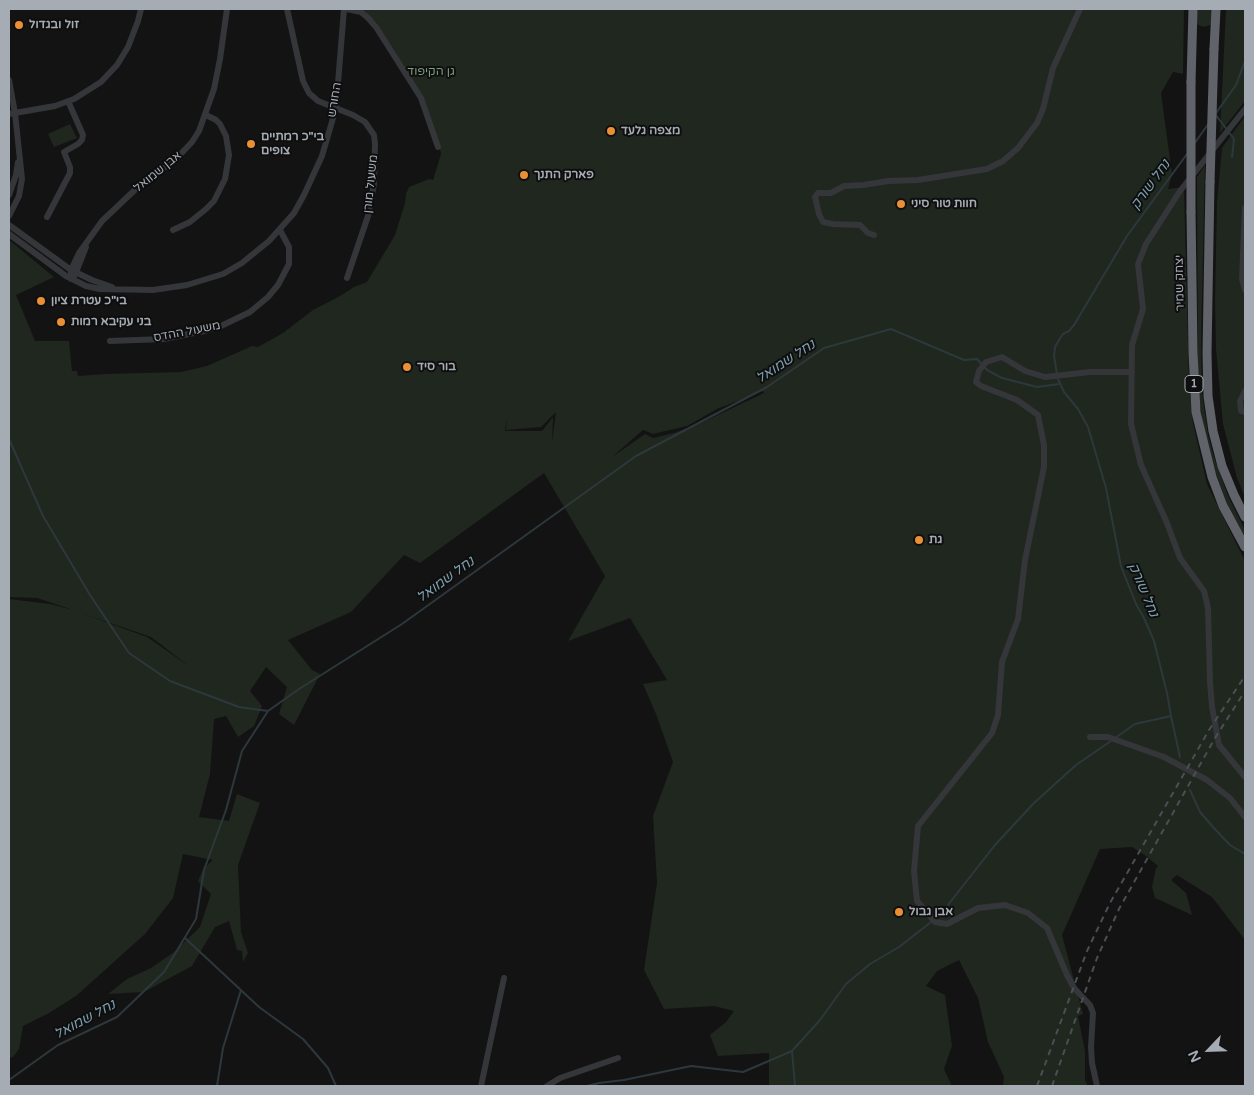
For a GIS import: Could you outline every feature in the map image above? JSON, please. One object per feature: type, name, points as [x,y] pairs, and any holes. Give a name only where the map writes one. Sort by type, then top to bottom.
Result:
[{"type":"highway","name":"יצחק שמיר","points":[[1193,9],[1191,212],[1196,412],[1212,477],[1223,506],[1245,547]]},
{"type":"highway","name":"1","points":[[1216,9],[1206,353],[1208,396],[1222,466],[1245,517]]},
{"type":"street","points":[[12,114],[44,109],[68,101],[101,82],[117,65],[128,46],[141,9]]},
{"type":"street","name":"אבן שמואל","points":[[74,272],[90,237],[102,221],[119,204],[185,150],[199,131],[214,89],[227,9]]},
{"type":"street","name":"משעול מורן","points":[[287,9],[306,88],[318,101],[354,115],[365,122],[374,135],[374,184],[368,216],[347,278]]},
{"type":"street","points":[[346,9],[361,12],[376,27],[420,98],[438,147]]},
{"type":"street","name":"החורש","points":[[120,289],[153,290],[201,282],[223,274],[258,251],[280,230],[294,213],[319,162],[336,108],[346,9]]},
{"type":"street","points":[[874,235],[860,225],[823,222],[818,214],[815,197],[818,193],[832,193],[844,186],[918,180],[986,169],[1003,161],[1018,148],[1037,123],[1043,109],[1053,68],[1080,9]]},
{"type":"street","points":[[9,80],[12,114],[22,167],[21,189],[9,216]]},
{"type":"street","points":[[47,217],[70,173],[70,167],[64,152],[78,144],[82,140],[83,135],[68,101]]},
{"type":"street","points":[[1245,108],[1180,191],[1146,244],[1138,264],[1143,309],[1132,344],[1131,424],[1136,450],[1180,558],[1204,591],[1208,608],[1212,707],[1219,745],[1245,777]]},
{"type":"street","points":[[173,230],[190,222],[206,209],[220,190],[227,173],[229,155],[226,136],[220,124],[206,115]]},
{"type":"street","points":[[9,195],[16,175],[19,151]]},
{"type":"street","points":[[1245,208],[1242,279],[1245,290]]},
{"type":"street","points":[[9,224],[74,272],[98,283],[120,289]]},
{"type":"street","name":"משעול ההדס","points":[[110,341],[164,339],[204,331],[221,326],[250,312],[268,298],[278,285],[289,264],[289,247],[280,230]]},
{"type":"street","points":[[9,234],[50,266],[71,278],[92,288],[120,289]]},
{"type":"street","points":[[71,278],[74,272]]},
{"type":"street","points":[[1097,1086],[1091,1047],[1093,1013],[1090,1005],[1074,988],[1067,976],[1048,928],[1028,913],[1005,905],[978,908],[947,924],[935,922],[917,901],[914,871],[918,826],[992,733],[998,715],[1002,662],[1018,619],[1025,560],[1044,467],[1044,445],[1038,415],[1017,400],[981,386],[976,382],[979,371],[986,362],[1002,356],[1025,371],[1045,377],[1090,372],[1132,372]]},
{"type":"street","points":[[1245,391],[1240,401],[1241,411],[1245,412]]},
{"type":"street","points":[[1090,737],[1108,738],[1164,757],[1207,780],[1230,798],[1245,817]]},
{"type":"street","points":[[481,1086],[504,978]]},
{"type":"street","points":[[547,1086],[560,1078],[618,1058]]},
{"type":"green space","name":"גן הקיפוד","points":[[358,9],[1184,9],[1183,74],[1173,72],[1161,93],[1172,174],[1168,189],[1184,187],[1189,383],[1193,423],[1207,484],[1245,561],[1245,940],[1212,897],[1177,875],[1171,880],[1186,893],[1192,915],[1155,898],[1152,887],[1158,866],[1146,856],[1132,847],[1100,849],[1062,935],[1083,1014],[1078,1016],[1085,1051],[1085,1080],[1088,1086],[1003,1086],[1004,1077],[988,1042],[978,998],[959,960],[937,971],[926,986],[945,995],[952,1046],[944,1069],[952,1086],[769,1086],[769,1053],[718,1056],[710,1035],[726,1022],[734,1011],[714,1006],[664,1009],[644,970],[657,883],[653,816],[673,762],[643,684],[667,680],[630,618],[568,641],[605,576],[544,473],[420,563],[404,555],[351,612],[288,640],[312,670],[320,674],[294,725],[279,714],[287,687],[266,667],[250,691],[262,706],[254,726],[238,737],[226,716],[214,719],[210,774],[199,817],[229,821],[237,794],[260,803],[238,865],[241,932],[248,953],[243,962],[242,951],[237,950],[229,921],[215,927],[192,966],[144,992],[108,994],[127,979],[151,968],[174,952],[200,927],[211,894],[198,881],[203,869],[213,860],[183,854],[173,898],[145,934],[76,996],[23,1026],[19,1049],[13,1057],[9,1058],[9,599],[50,604],[73,610],[37,598],[9,597],[9,240],[54,277],[16,295],[35,341],[69,341],[72,371],[77,371],[78,376],[181,372],[207,366],[252,346],[258,347],[283,333],[313,310],[354,287],[367,282],[395,235],[409,187],[429,179],[433,180],[441,154],[421,94],[376,22]],"holes":[[[763,391],[764,393],[699,424],[653,438],[645,434],[612,457],[643,430],[653,434],[687,426],[717,409]],[[556,412],[552,442],[553,417],[542,431],[505,431],[507,418],[506,430],[541,427]],[[81,613],[151,637],[189,666],[147,637]]]},
{"type":"green space","points":[[1196,9],[1212,9],[1212,22],[1210,25],[1204,27],[1198,25]]},
{"type":"green space","points":[[1226,9],[1245,9],[1245,101],[1220,133]]},
{"type":"green space","points":[[1245,116],[1245,497],[1237,478],[1223,424],[1216,349],[1215,299],[1217,202],[1222,148]]},
{"type":"green space","points":[[70,124],[77,138],[54,147],[48,134]]},
{"type":"green space","points":[[1205,165],[1201,346],[1202,393],[1208,435],[1213,454],[1228,496],[1245,530],[1245,537],[1231,513],[1214,469],[1200,405],[1198,370],[1197,177]]},
{"type":"waterway","name":"נחל שורק","points":[[1216,113],[1236,85],[1245,61]]},
{"type":"waterway","points":[[1215,114],[1234,139],[1232,157]]},
{"type":"waterway","name":"נחל שורק","points":[[1194,144],[1209,123]]},
{"type":"waterway","name":"נחל שורק","points":[[1057,374],[1054,356],[1055,347],[1059,340],[1074,325],[1127,236],[1187,154]]},
{"type":"waterway","name":"נחל שמואל","points":[[9,1080],[58,1045],[117,1017],[164,972],[196,919],[204,870],[226,810],[242,751],[268,711],[299,689],[402,624],[636,456],[767,387],[824,348],[891,329],[964,360],[977,359],[987,370],[1002,378],[1037,387],[1059,384]]},
{"type":"waterway","name":"נחל שורק","points":[[1058,379],[1064,392],[1078,409],[1088,427],[1106,488],[1121,566],[1136,604],[1154,641],[1180,757]]},
{"type":"waterway","points":[[9,439],[43,516],[90,595],[129,653],[170,681],[239,707],[268,711]]},
{"type":"waterway","points":[[1115,738],[1135,724],[1171,716]]},
{"type":"waterway","points":[[587,1086],[691,1066],[743,1072],[792,1051],[820,1020],[846,984],[870,964],[899,947],[940,915],[995,845],[1034,803],[1076,765],[1111,741]]},
{"type":"waterway","name":"נחל שורק","points":[[1190,790],[1200,812],[1230,845],[1245,854]]},
{"type":"waterway","points":[[185,938],[259,1007],[303,1039],[328,1068],[336,1086]]},
{"type":"waterway","points":[[217,1086],[223,1048],[241,990]]},
{"type":"waterway","points":[[792,1051],[795,1086]]},
{"type":"railway","points":[[1037,1086],[1087,951],[1110,903],[1209,730],[1245,676]]},
{"type":"railway","points":[[1052,1086],[1097,958],[1119,909],[1215,738],[1245,691]]},
{"type":"place","name":"זול ובגדול","points":[[19,25]]},
{"type":"place","name":"מצפה גלעד","points":[[611,131]]},
{"type":"place","name":"בי\"כ רמתיים צופים","points":[[251,144]]},
{"type":"place","name":"פארק התנך","points":[[524,175]]},
{"type":"place","name":"חוות טור סיני","points":[[901,204]]},
{"type":"place","name":"בי\"כ עטרת ציון","points":[[41,301]]},
{"type":"place","name":"בני עקיבא רמות","points":[[61,322]]},
{"type":"place","name":"בור סיד","points":[[407,367]]},
{"type":"place","name":"גת","points":[[919,540]]},
{"type":"place","name":"אבן גבול","points":[[899,912]]}]
